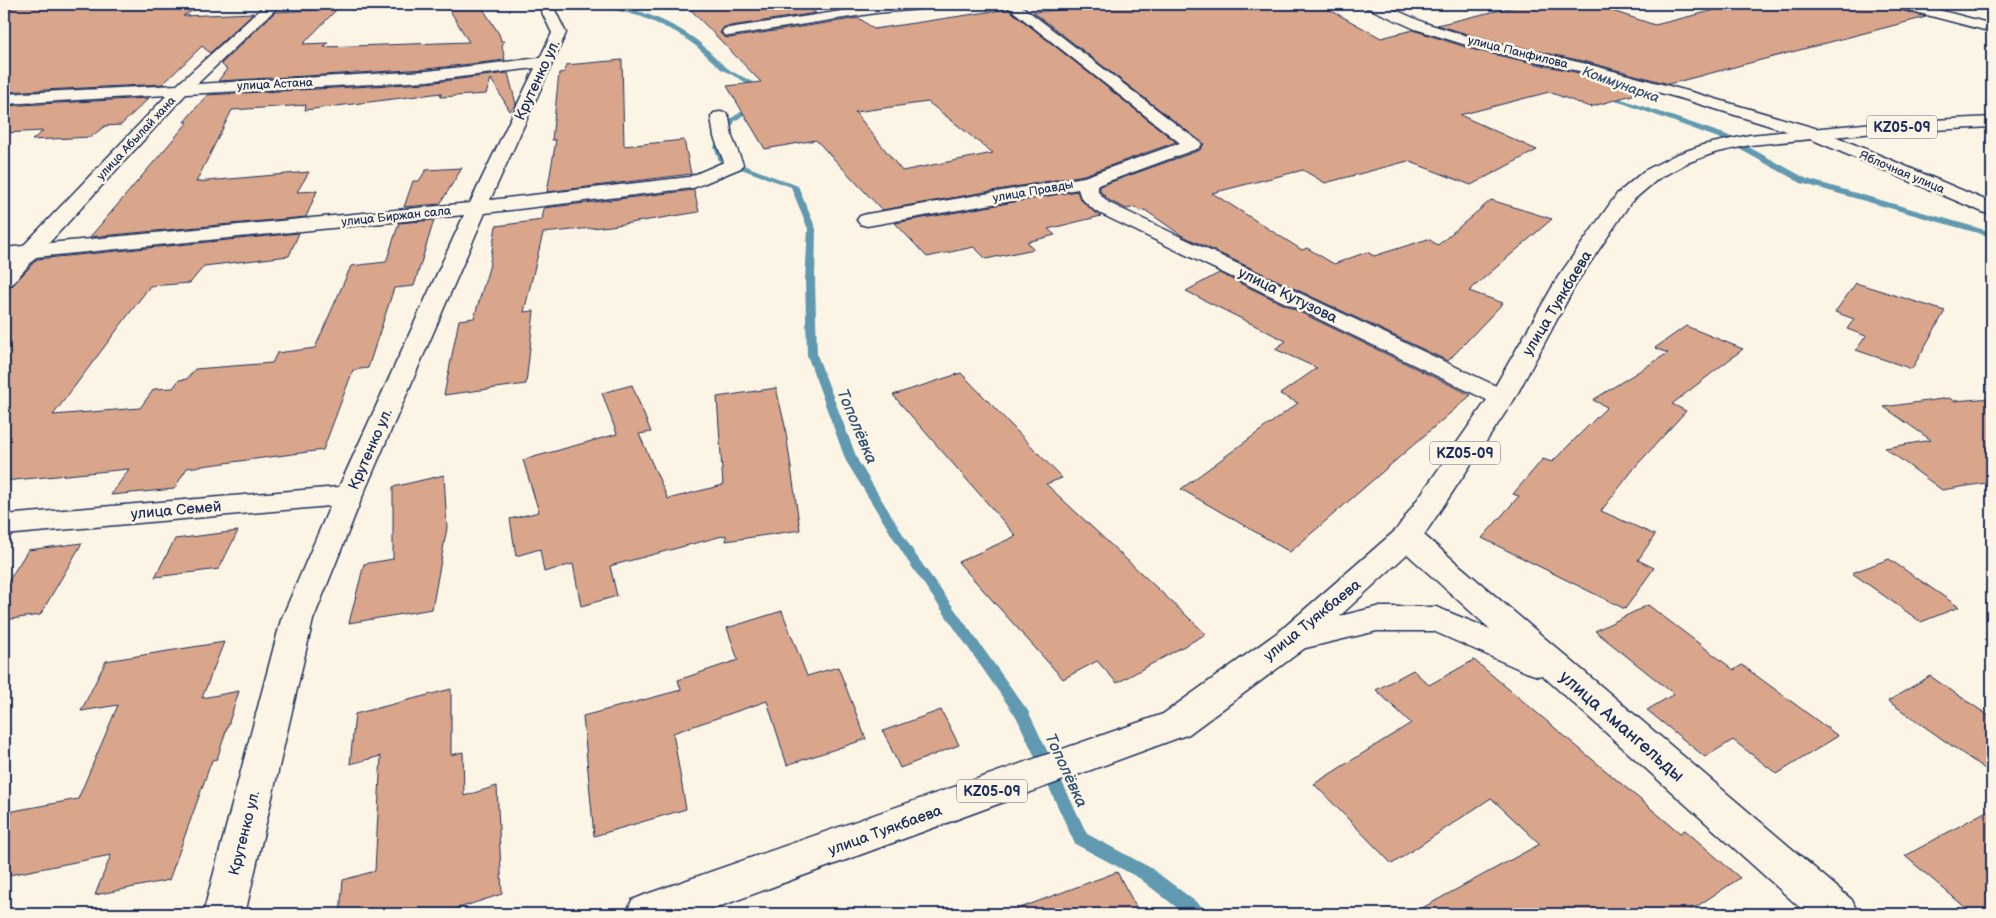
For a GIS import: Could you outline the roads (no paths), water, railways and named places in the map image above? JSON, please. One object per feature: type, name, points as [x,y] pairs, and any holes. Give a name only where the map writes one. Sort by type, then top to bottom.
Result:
[{"type":"street","name":"улица Абылай хана","points":[[4,279],[182,88],[274,4]]},
{"type":"street","name":"Крутенко ул.","points":[[224,914],[297,620],[349,495],[477,208],[559,34],[545,4]]},
{"type":"street","points":[[729,32],[876,8],[932,4]]},
{"type":"street","name":"улица Правды","points":[[867,220],[1088,182],[1193,144],[1011,4]]},
{"type":"street","name":"улица Панфилова","points":[[1371,4],[1420,26],[1484,46],[1581,67],[1689,96],[1812,133]]},
{"type":"street","points":[[1410,4],[1420,26]]},
{"type":"street","points":[[1901,4],[1992,28]]},
{"type":"street","name":"улица Астана","points":[[4,99],[427,76],[545,62]]},
{"type":"street","name":"улица Биржан сала","points":[[4,254],[477,208],[693,182],[734,164],[724,136],[720,117]]},
{"type":"street","name":"KZ05-09","points":[[1812,133],[1992,122]]},
{"type":"street","name":"улица Туякбаева","points":[[647,914],[808,858],[1176,724],[1293,639],[1360,581],[1406,537],[1502,398],[1566,282],[1624,198],[1651,175],[1682,159],[1709,149],[1750,140],[1812,133]]},
{"type":"street","name":"Яблочная улица","points":[[1812,133],[1992,210]]},
{"type":"street","name":"улица Кутузова","points":[[1088,182],[1088,194],[1102,206],[1502,398]]},
{"type":"street","name":"улица Семей","points":[[4,526],[349,495]]},
{"type":"street","name":"улица Амангельды","points":[[1406,537],[1837,914]]},
{"type":"street","points":[[1293,639],[1377,619],[1436,619],[1561,673]]},
{"type":"waterway","name":"Тополёвка","points":[[597,4],[644,16],[667,25],[699,45],[729,72],[751,83],[761,93]]},
{"type":"waterway","name":"Коммунарка","points":[[1605,95],[1724,137],[1804,181],[1992,235]]},
{"type":"waterway","name":"Тополёвка","points":[[755,105],[732,120],[718,147],[722,159],[794,186],[812,229],[810,280],[812,355],[852,461],[911,557],[1023,715],[1081,839],[1145,873],[1198,914]]}]
